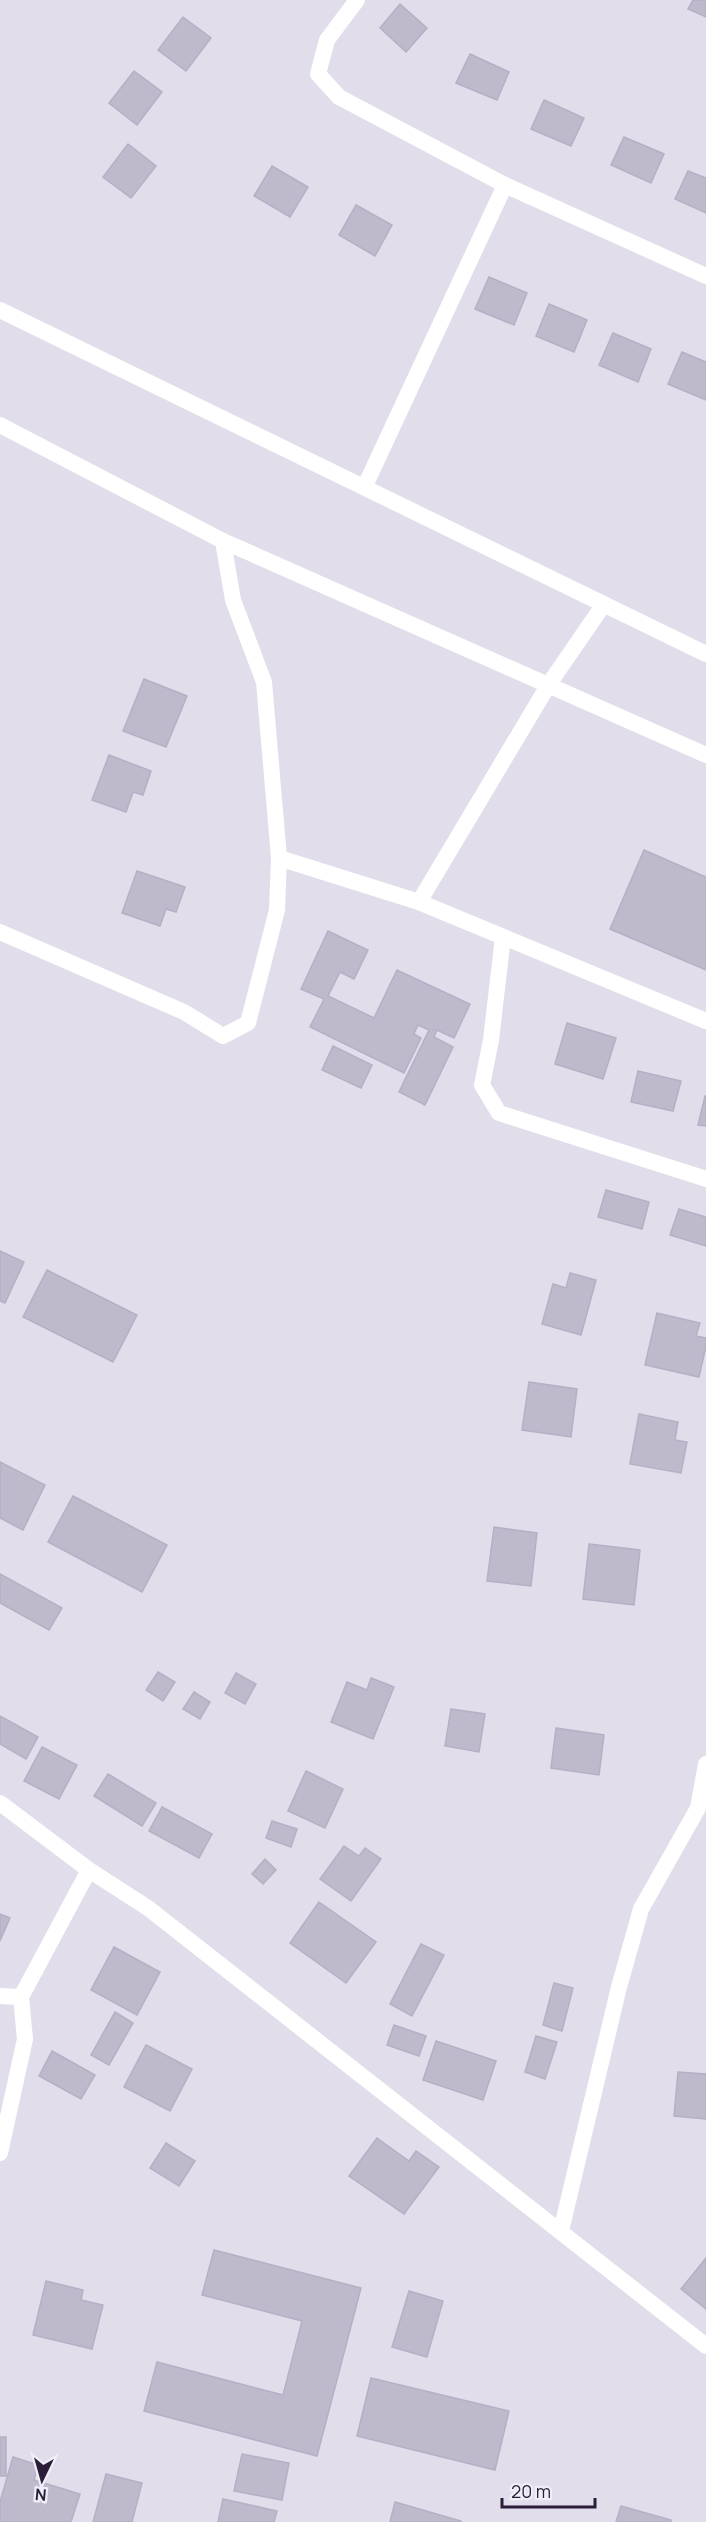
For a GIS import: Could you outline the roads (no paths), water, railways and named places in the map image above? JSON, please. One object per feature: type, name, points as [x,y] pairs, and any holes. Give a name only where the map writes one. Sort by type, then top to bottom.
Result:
[{"type":"street","points":[[357,0],[327,40],[318,74],[339,97],[505,185],[706,276]]},
{"type":"street","points":[[365,486],[505,185]]},
{"type":"street","points":[[0,310],[706,654]]},
{"type":"street","points":[[0,425],[224,541],[706,755]]},
{"type":"street","points":[[0,932],[184,1012],[223,1036],[248,1023],[277,910],[279,858],[264,682],[233,600],[224,541]]},
{"type":"street","points":[[419,902],[549,684],[604,604]]},
{"type":"street","points":[[279,858],[419,902],[706,1021]]},
{"type":"street","points":[[503,937],[491,1040],[482,1085],[499,1113],[706,1179]]},
{"type":"street","points":[[561,2231],[619,1988],[641,1909],[702,1810],[706,1764]]},
{"type":"street","points":[[0,1803],[89,1870],[148,1908],[706,2346]]},
{"type":"street","points":[[0,2153],[25,2039],[21,1997],[89,1870]]},
{"type":"street","points":[[0,1996],[21,1997]]}]
